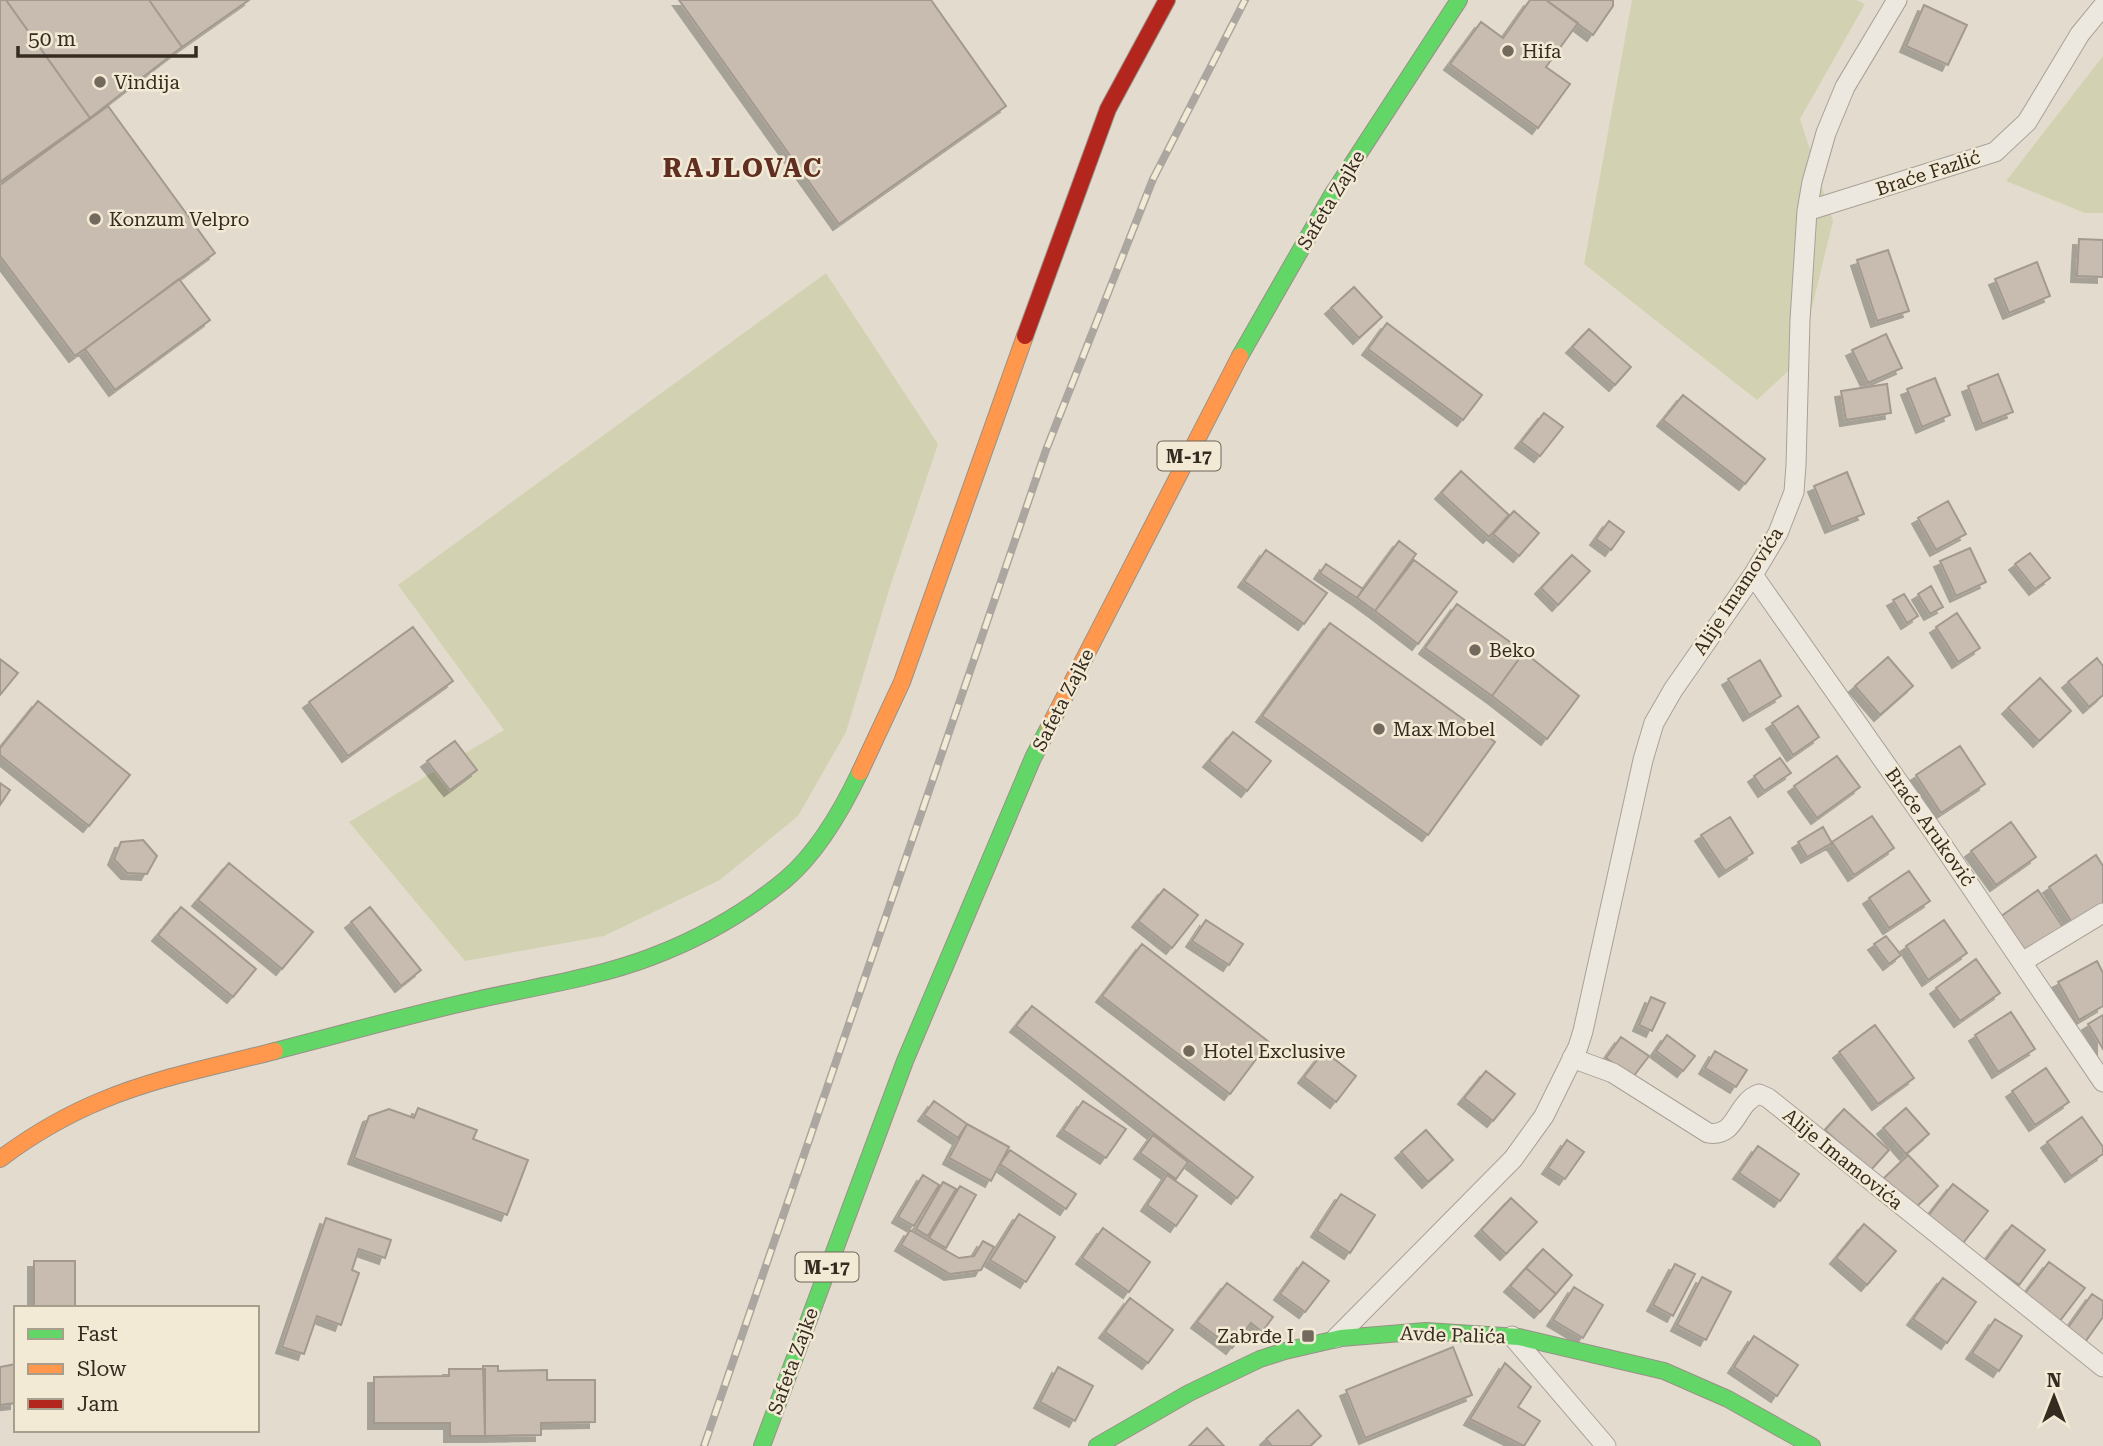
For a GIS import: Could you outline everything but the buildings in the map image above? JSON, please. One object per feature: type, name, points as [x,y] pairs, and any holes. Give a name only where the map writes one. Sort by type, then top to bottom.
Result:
[{"type":"street","points":[[0,1158],[26,1139],[108,1096],[440,1008],[615,968],[651,957],[715,929],[785,880],[809,855],[829,827],[857,778],[902,682],[1088,160],[1108,109],[1167,0]]},
{"type":"street","name":"Safeta Zajke","points":[[762,1446],[905,1061],[1033,758],[1247,343],[1332,195],[1459,0]]},
{"type":"street","name":"Alije Imamovića","points":[[1336,1338],[1513,1159],[1544,1116],[1572,1058],[1583,1031],[1643,760],[1654,723],[1779,533],[1794,492],[1800,320],[1807,211],[1812,182],[1826,133],[1845,87],[1897,0]]},
{"type":"street","name":"Braće Fazlić","points":[[1807,211],[1995,152],[2027,122],[2080,34],[2103,6]]},
{"type":"street","name":"Braće Aruković","points":[[1753,575],[2103,1082]]},
{"type":"street","points":[[2022,962],[2103,913]]},
{"type":"street","name":"Alije Imamovića","points":[[1572,1058],[1613,1073],[1708,1133],[1718,1135],[1728,1129],[1749,1097],[1759,1094],[1768,1098],[2103,1367]]},
{"type":"street","name":"Avde Palića","points":[[1097,1446],[1225,1376],[1284,1351],[1336,1338],[1379,1332],[1420,1331],[1512,1336],[1675,1375],[1714,1391],[1812,1446]]},
{"type":"street","points":[[1512,1336],[1606,1446]]},
{"type":"green space","points":[[1632,0],[1856,0],[1865,4],[1800,119],[1833,221],[1799,361],[1757,400],[1584,264]]},
{"type":"green space","points":[[2103,56],[2103,213],[2085,213],[2006,181]]},
{"type":"green space","points":[[826,273],[938,444],[889,590],[846,732],[798,816],[720,880],[604,936],[465,961],[349,822],[504,730],[398,585]]},
{"type":"railway","points":[[704,1446],[1046,450],[1153,179],[1245,0]]},
{"type":"traffic: fast","points":[[1240,356],[1332,195],[1459,0]]},
{"type":"traffic: fast","points":[[762,1446],[905,1061],[1033,758],[1049,727]]},
{"type":"traffic: fast","points":[[275,1051],[451,1006],[609,971],[687,942],[754,903],[797,869],[828,830],[860,772]]},
{"type":"traffic: fast","points":[[1097,1446],[1189,1393],[1260,1359],[1341,1338],[1426,1331],[1519,1337],[1664,1371],[1728,1399],[1812,1446]]},
{"type":"traffic: slow","points":[[860,772],[902,682],[1025,336]]},
{"type":"traffic: slow","points":[[1049,727],[1240,356]]},
{"type":"traffic: slow","points":[[0,1159],[50,1126],[103,1100],[167,1078],[275,1051]]},
{"type":"traffic: jam","points":[[1025,336],[1108,109],[1167,0]]},
{"type":"place","name":"Hifa","points":[[1508,51]]},
{"type":"place","name":"Vindija","points":[[100,82]]},
{"type":"place","name":"Konzum Velpro","points":[[95,219]]},
{"type":"place","name":"Beko","points":[[1475,650]]},
{"type":"place","name":"Max Mobel","points":[[1379,729]]},
{"type":"place","name":"Hotel Exclusive","points":[[1189,1051]]},
{"type":"place","name":"Zabrđe I","points":[[1308,1336]]},
{"type":"district","name":"RAJLOVAC","points":[[743,168]]}]
